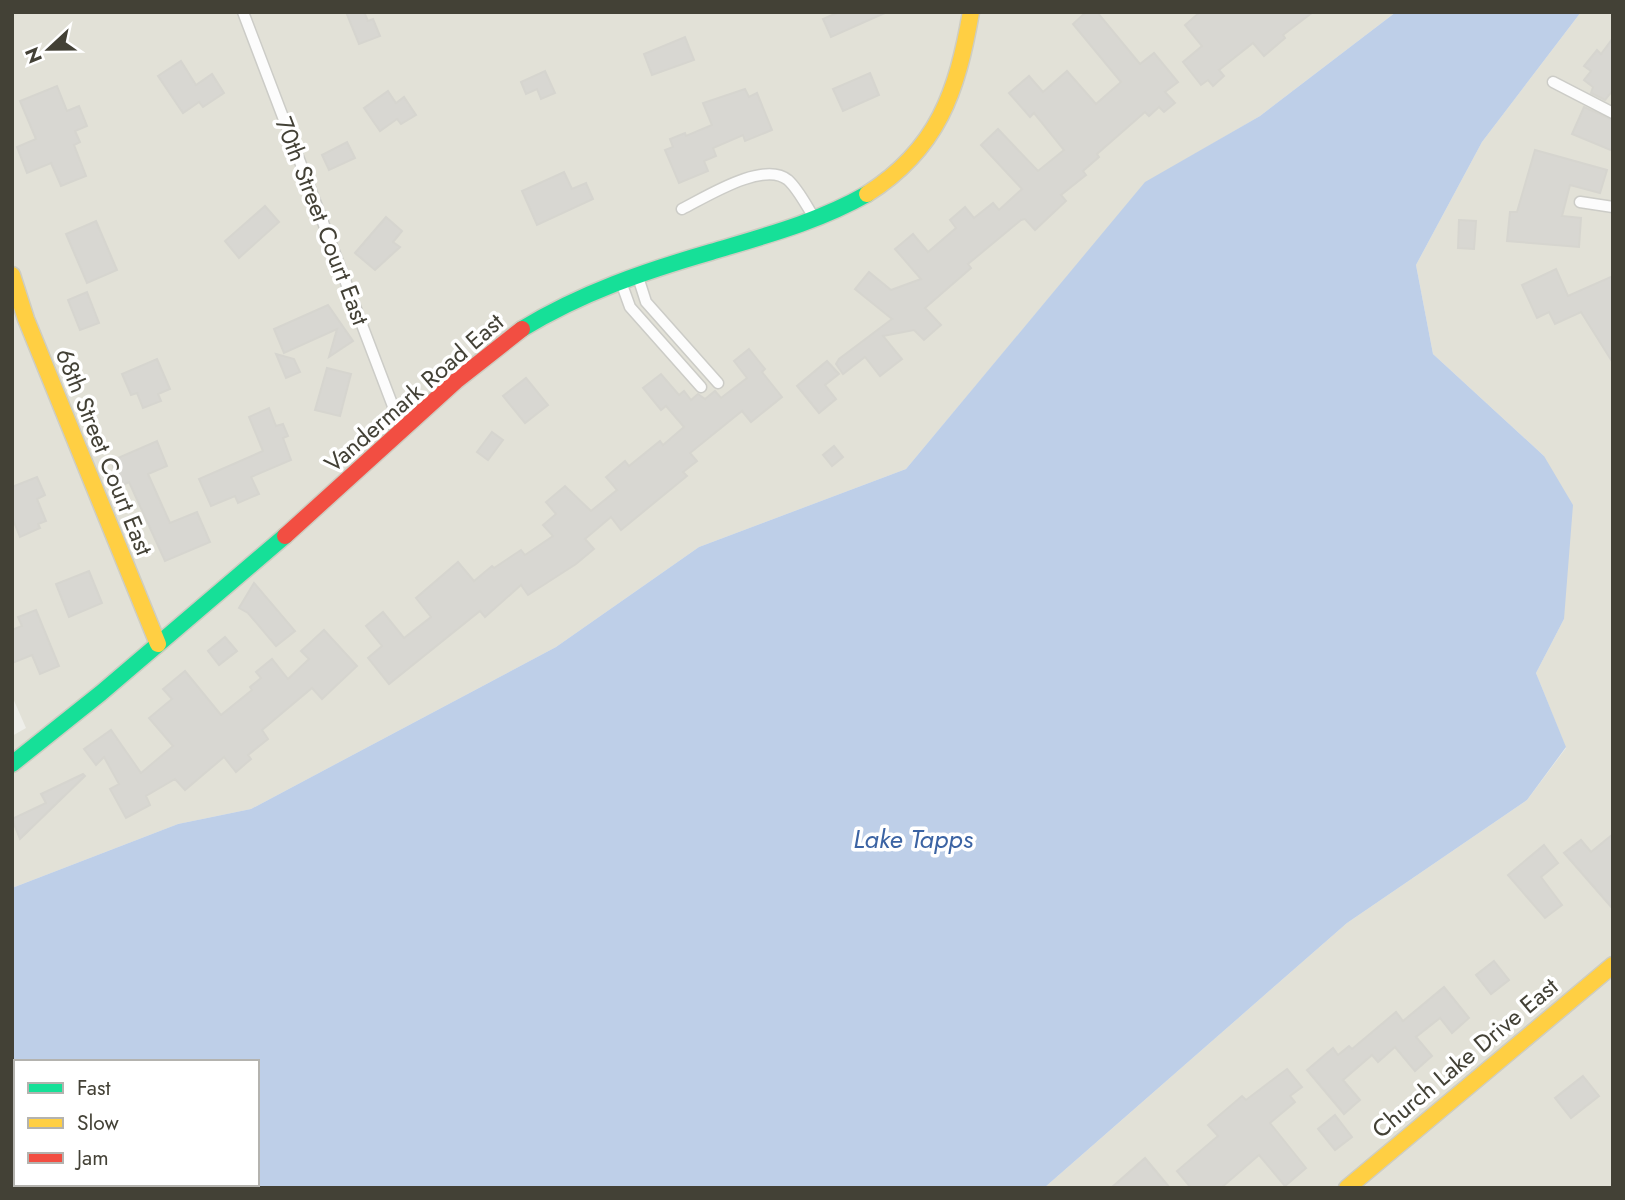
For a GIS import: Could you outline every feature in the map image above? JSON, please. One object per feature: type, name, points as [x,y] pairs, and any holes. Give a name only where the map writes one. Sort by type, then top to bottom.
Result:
[{"type":"street","name":"Vandermark Road East","points":[[12,764],[159,644],[402,430],[524,328],[620,282],[816,219],[870,194],[908,164],[939,126],[952,93],[971,12]]},
{"type":"street","name":"68th Street Court East","points":[[12,275],[26,319],[159,644]]},
{"type":"street","name":"Church Lake Drive East","points":[[1347,1188],[1613,965]]},
{"type":"lane","name":"70th Street Court East","points":[[243,12],[402,430]]},
{"type":"lane","points":[[1553,82],[1613,113]]},
{"type":"lane","points":[[682,209],[751,176],[769,173],[789,181],[816,219]]},
{"type":"lane","points":[[1580,202],[1613,207]]},
{"type":"lane","points":[[638,276],[646,302],[718,383]]},
{"type":"lane","points":[[620,282],[630,307],[701,387]]},
{"type":"shaded area","points":[[12,12],[1396,12],[1260,116],[1145,183],[906,469],[699,547],[556,647],[251,809],[178,824],[12,888],[12,736],[26,728],[12,696]]},
{"type":"shaded area","points":[[1581,12],[1613,12],[1613,1188],[1044,1188],[1347,923],[1527,800],[1566,748],[1536,673],[1564,619],[1544,456],[1433,354],[1416,265],[1482,142]]},
{"type":"water","name":"Lake Tapps","points":[[1396,12],[1581,12],[1482,142],[1416,265],[1433,354],[1544,456],[1573,505],[1564,619],[1536,673],[1566,747],[1527,800],[1347,923],[1044,1188],[12,1188],[12,888],[178,824],[251,809],[556,647],[699,547],[906,469],[1145,182],[1260,116]]},
{"type":"building","points":[[346,12],[364,12],[368,21],[373,19],[380,36],[359,44]]},
{"type":"building","points":[[839,12],[887,12],[831,37],[823,19]]},
{"type":"building","points":[[1086,12],[1097,12],[1140,64],[1154,53],[1178,82],[1165,92],[1175,103],[1164,112],[1159,107],[1149,116],[1145,112],[1097,154],[1099,157],[1083,171],[1086,175],[1061,195],[1066,201],[1035,230],[1025,219],[1021,220],[968,264],[971,268],[925,308],[941,325],[924,340],[914,330],[883,336],[902,359],[880,376],[865,357],[843,374],[836,364],[839,359],[892,319],[855,289],[869,272],[891,290],[921,279],[895,249],[913,234],[928,252],[956,228],[950,220],[965,207],[974,218],[993,203],[999,210],[1022,189],[981,145],[998,129],[1038,171],[1064,150],[1034,113],[1030,117],[1009,93],[1029,76],[1043,92],[1067,71],[1096,104],[1121,82],[1073,24]]},
{"type":"building","points":[[1200,12],[1313,12],[1283,35],[1285,38],[1264,56],[1253,43],[1219,70],[1224,76],[1213,86],[1208,80],[1201,85],[1183,62],[1202,46],[1185,25]]},
{"type":"building","points":[[685,37],[694,60],[652,75],[644,54]]},
{"type":"building","points":[[1613,38],[1613,90],[1605,100],[1591,93],[1593,87],[1584,80],[1591,71],[1584,66],[1597,50],[1601,54]]},
{"type":"building","points":[[181,61],[196,85],[212,74],[224,93],[203,107],[199,102],[183,113],[158,76]]},
{"type":"building","points":[[545,71],[555,93],[541,99],[537,89],[526,94],[521,82]]},
{"type":"building","points":[[870,73],[879,95],[843,111],[833,89]]},
{"type":"building","points":[[57,86],[67,111],[79,106],[87,126],[75,131],[80,142],[74,145],[86,176],[61,186],[51,163],[27,173],[17,147],[36,139],[20,101]]},
{"type":"building","points":[[745,89],[749,97],[757,93],[772,130],[745,141],[743,135],[713,148],[716,156],[704,161],[708,171],[679,183],[665,150],[673,147],[670,139],[685,133],[686,136],[712,125],[703,103]]},
{"type":"building","points":[[388,91],[396,103],[404,97],[416,115],[401,124],[397,119],[380,131],[364,108]]},
{"type":"building","points":[[1584,107],[1613,120],[1613,151],[1572,134]]},
{"type":"building","points":[[347,142],[355,158],[329,170],[322,155]]},
{"type":"building","points":[[1535,150],[1607,170],[1600,193],[1570,185],[1562,216],[1581,218],[1579,247],[1507,241],[1510,212],[1517,212]]},
{"type":"building","points":[[564,172],[572,189],[586,183],[593,199],[537,225],[522,191]]},
{"type":"building","points":[[265,206],[279,222],[239,258],[225,241]]},
{"type":"building","points":[[386,217],[402,231],[393,242],[400,247],[375,270],[355,253]]},
{"type":"building","points":[[1459,220],[1476,221],[1474,249],[1458,248]]},
{"type":"building","points":[[96,221],[117,270],[87,283],[66,234]]},
{"type":"building","points":[[1556,269],[1568,296],[1613,276],[1613,363],[1581,312],[1555,324],[1549,312],[1537,318],[1522,285]]},
{"type":"building","points":[[87,292],[99,323],[80,330],[68,300]]},
{"type":"building","points":[[328,305],[353,341],[329,357],[337,329],[284,353],[274,329]]},
{"type":"building","points":[[749,349],[765,369],[762,372],[782,397],[751,422],[742,411],[690,453],[697,461],[683,472],[687,476],[621,530],[611,517],[585,539],[594,549],[576,564],[528,595],[521,585],[485,617],[480,611],[389,684],[368,658],[382,646],[366,626],[383,612],[404,638],[431,617],[416,598],[458,562],[474,581],[492,566],[494,568],[521,550],[525,555],[553,536],[543,525],[556,514],[546,502],[565,486],[591,511],[617,490],[606,477],[625,461],[629,466],[660,441],[663,445],[684,427],[666,406],[661,410],[643,388],[661,374],[679,395],[684,391],[691,400],[698,394],[705,399],[715,391],[721,398],[747,378],[734,361]]},
{"type":"building","points":[[276,354],[294,359],[300,372],[286,378]]},
{"type":"building","points":[[157,359],[170,389],[158,394],[161,401],[143,408],[137,393],[131,395],[122,374]]},
{"type":"building","points":[[827,361],[839,374],[825,385],[836,399],[819,413],[797,386]]},
{"type":"building","points":[[327,368],[351,374],[340,416],[315,410]]},
{"type":"building","points":[[526,378],[548,405],[525,423],[503,396]]},
{"type":"building","points":[[269,408],[276,426],[283,424],[288,436],[283,438],[291,460],[251,477],[259,494],[238,503],[235,496],[211,506],[199,479],[263,451],[249,417]]},
{"type":"building","points":[[492,432],[503,440],[488,460],[477,452]]},
{"type":"building","points":[[157,441],[167,466],[148,474],[170,523],[197,512],[210,542],[165,561],[129,482],[121,486],[111,461]]},
{"type":"building","points":[[834,446],[843,457],[832,466],[823,455]]},
{"type":"building","points":[[37,477],[45,495],[37,499],[46,521],[38,524],[40,528],[20,537],[12,517],[12,487]]},
{"type":"building","points":[[89,571],[102,603],[69,617],[56,584]]},
{"type":"building","points":[[254,583],[295,631],[276,646],[248,613],[239,608]]},
{"type":"building","points":[[36,610],[59,666],[40,674],[32,655],[12,663],[12,630],[22,626],[18,617]]},
{"type":"building","points":[[324,630],[357,666],[322,699],[312,688],[262,730],[268,739],[248,755],[251,759],[236,772],[224,757],[185,790],[175,779],[146,796],[150,805],[126,818],[110,789],[119,784],[104,757],[96,765],[84,749],[111,730],[141,773],[173,746],[149,718],[172,699],[163,689],[185,671],[221,715],[252,690],[250,687],[261,678],[256,672],[272,659],[288,679],[309,659],[301,651]]},
{"type":"building","points":[[225,637],[237,651],[219,665],[208,651]]},
{"type":"building","points":[[83,774],[85,776],[20,839],[12,819],[46,803],[41,794]]},
{"type":"building","points":[[1613,834],[1613,909],[1564,853],[1581,840],[1591,852]]},
{"type":"building","points":[[1544,845],[1558,863],[1541,877],[1562,905],[1545,918],[1508,875]]},
{"type":"building","points":[[1494,961],[1509,980],[1491,994],[1476,975]]},
{"type":"building","points":[[1444,987],[1469,1018],[1452,1033],[1440,1018],[1416,1037],[1432,1056],[1415,1071],[1395,1047],[1378,1062],[1372,1055],[1343,1080],[1360,1100],[1344,1114],[1307,1070],[1333,1048],[1338,1055],[1349,1046],[1352,1049],[1396,1012],[1403,1021]]},
{"type":"building","points":[[1287,1069],[1302,1087],[1290,1096],[1295,1102],[1270,1123],[1306,1168],[1285,1186],[1259,1155],[1221,1188],[1191,1188],[1177,1171],[1218,1136],[1208,1125],[1242,1096],[1246,1100]]},
{"type":"building","points":[[1583,1076],[1599,1096],[1571,1118],[1555,1098]]},
{"type":"building","points":[[1335,1115],[1352,1137],[1335,1150],[1318,1129]]},
{"type":"building","points":[[1145,1158],[1170,1188],[1111,1188]]},
{"type":"traffic: fast","points":[[522,329],[567,304],[614,284],[790,228],[867,194]]},
{"type":"traffic: fast","points":[[12,764],[101,693],[285,536]]},
{"type":"traffic: slow","points":[[867,194],[911,158],[940,116],[959,68],[971,12]]},
{"type":"traffic: slow","points":[[12,275],[26,319],[158,644]]},
{"type":"traffic: slow","points":[[1347,1188],[1613,965]]},
{"type":"traffic: jam","points":[[285,536],[456,381],[522,329]]}]
